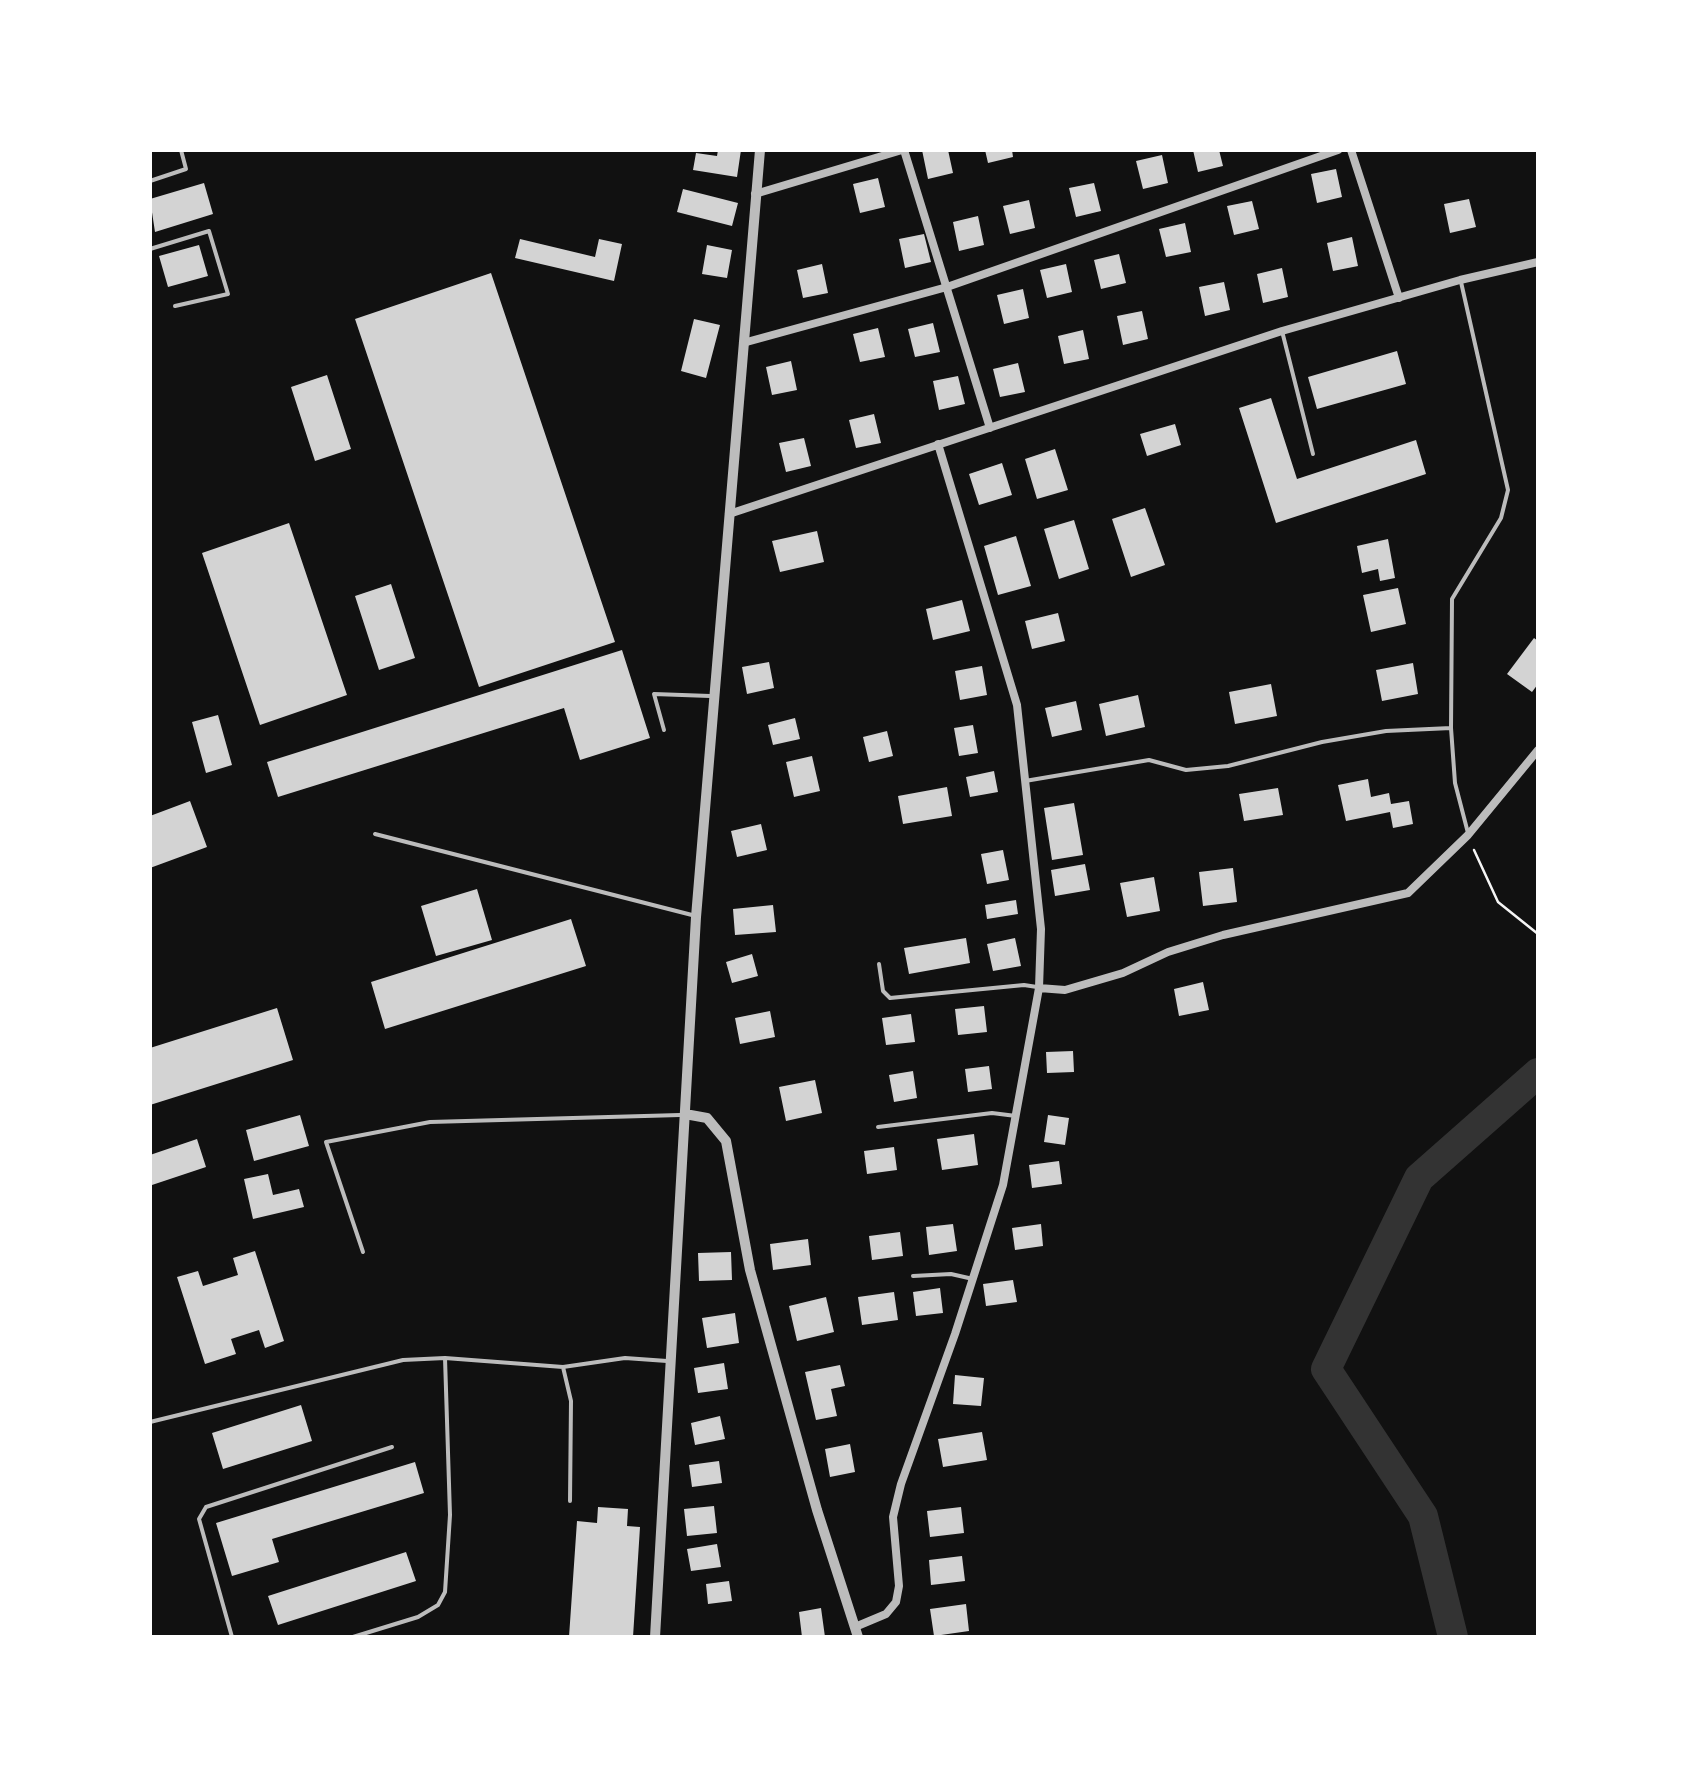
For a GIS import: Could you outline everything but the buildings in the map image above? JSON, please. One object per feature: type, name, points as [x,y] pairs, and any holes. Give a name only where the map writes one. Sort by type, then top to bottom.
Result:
[{"type":"street","points":[[655,1637],[696,916],[760,150]]},
{"type":"street","points":[[755,194],[903,150],[990,428]]},
{"type":"street","points":[[744,343],[946,287],[1338,150]]},
{"type":"street","points":[[1351,150],[1399,298]]},
{"type":"street","points":[[729,514],[1282,331],[1538,262]]},
{"type":"street","points":[[685,1114],[707,1118],[726,1140],[754,1288],[856,1632],[886,1614],[896,1602],[899,1586],[893,1518],[1002,1185],[1039,988],[1041,929],[1017,705],[938,444]]},
{"type":"street","points":[[1039,988],[1065,990],[1223,936],[1408,892],[1432,873],[1468,834],[1538,750]]},
{"type":"lane","points":[[150,181],[186,168],[181,150]]},
{"type":"lane","points":[[150,249],[210,231],[228,294],[175,306]]},
{"type":"lane","points":[[1460,280],[1508,490],[1500,518],[1452,599],[1451,728],[1455,783],[1468,834]]},
{"type":"lane","points":[[1282,331],[1313,454]]},
{"type":"lane","points":[[664,730],[654,694],[715,696]]},
{"type":"lane","points":[[1025,780],[1149,760],[1186,770],[1228,766],[1322,742],[1386,732],[1451,728]]},
{"type":"lane","points":[[375,834],[696,916]]},
{"type":"lane","points":[[879,964],[884,991],[890,998],[1024,985],[1039,988]]},
{"type":"lane","points":[[878,1127],[992,1113],[1016,1116]]},
{"type":"lane","points":[[363,1252],[326,1142],[430,1122],[685,1114]]},
{"type":"lane","points":[[912,1276],[950,1274],[972,1279]]},
{"type":"lane","points":[[150,1422],[403,1360],[445,1358],[564,1368],[624,1358],[672,1361]]},
{"type":"lane","points":[[354,1637],[418,1617],[438,1605],[445,1592],[450,1515],[445,1358]]},
{"type":"lane","points":[[564,1368],[571,1401],[570,1501]]},
{"type":"lane","points":[[232,1637],[199,1519],[206,1507],[392,1447]]},
{"type":"path","points":[[1468,834],[1498,902],[1538,934]]},
{"type":"waterway","points":[[1453,1637],[1423,1516],[1326,1369],[1419,1178],[1538,1073]]}]
